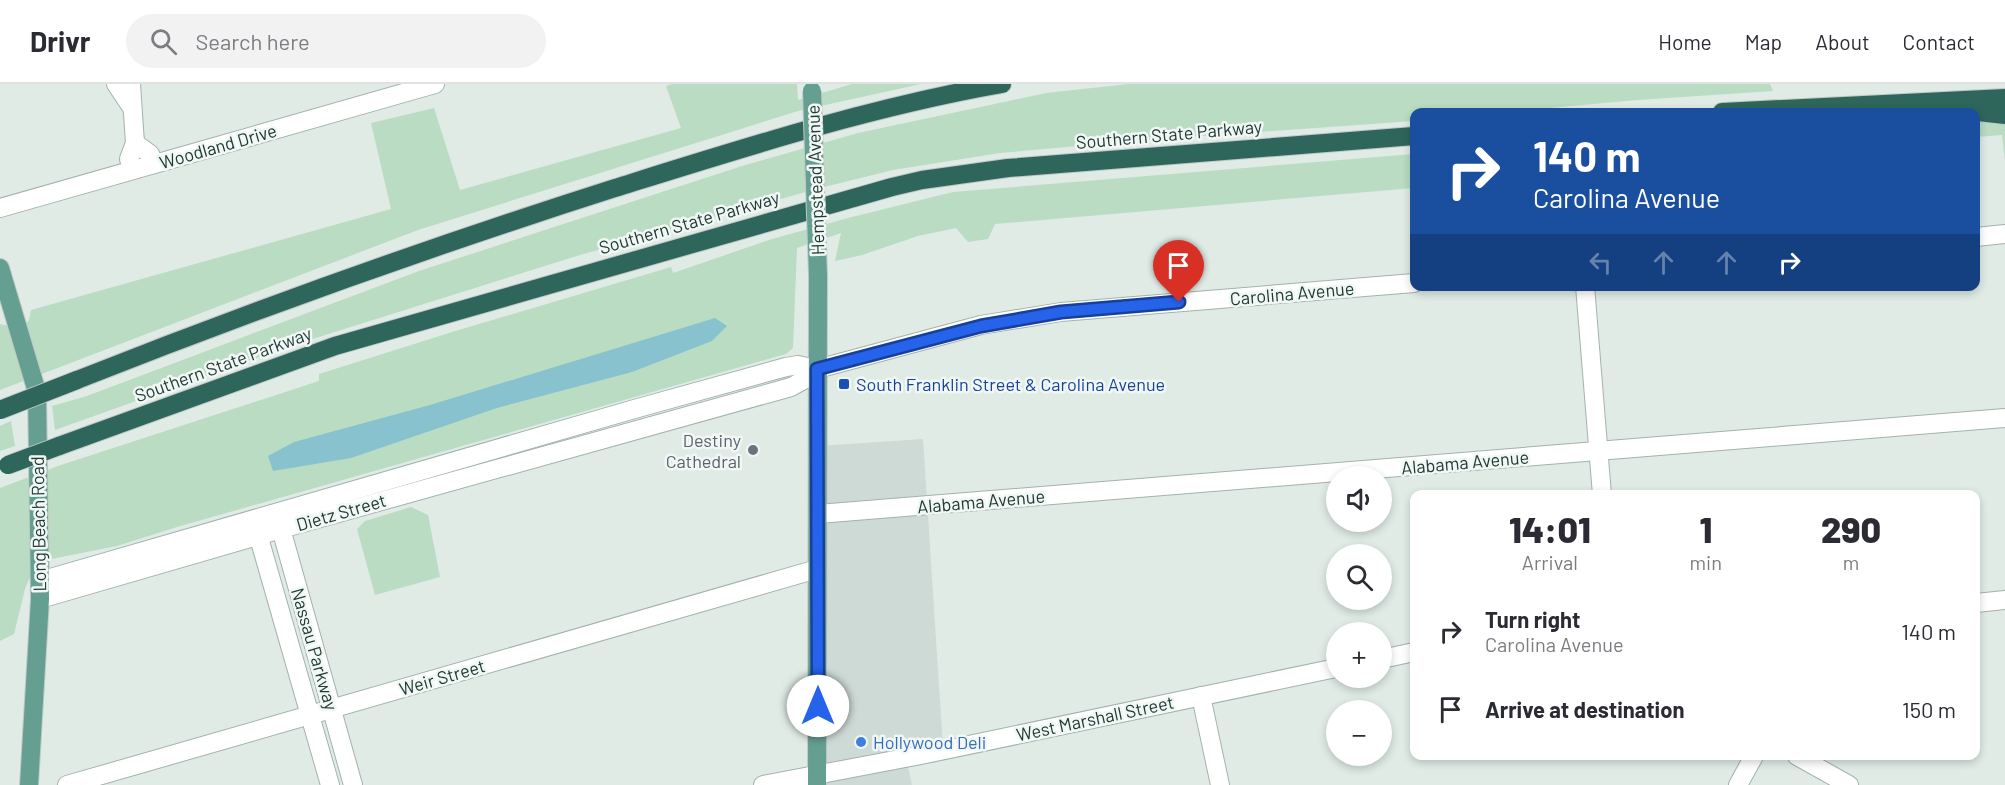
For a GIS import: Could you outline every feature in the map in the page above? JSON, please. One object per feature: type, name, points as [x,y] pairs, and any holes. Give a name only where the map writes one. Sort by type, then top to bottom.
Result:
[{"type":"highway","name":"Southern State Parkway","points":[[0,410],[304,293],[569,203],[714,157],[837,122],[912,102],[1002,84]]},
{"type":"highway","points":[[1803,108],[2005,98]]},
{"type":"highway","points":[[1904,103],[1946,108]]},
{"type":"highway","points":[[1980,112],[2005,115]]},
{"type":"highway","name":"Southern State Parkway","points":[[4,466],[335,346],[817,207],[922,180],[1008,168],[1410,136]]},
{"type":"main road","name":"Hempstead Avenue","points":[[812,87],[818,276],[818,780]]},
{"type":"main road","name":"Long Beach Road","points":[[0,268],[37,392],[40,590],[29,785]]},
{"type":"street","points":[[116,84],[133,110]]},
{"type":"street","points":[[132,84],[135,143],[129,159],[132,170]]},
{"type":"street","name":"Woodland Drive","points":[[0,208],[435,84]]},
{"type":"street","points":[[135,143],[150,154],[154,164]]},
{"type":"street","points":[[1980,237],[2005,234]]},
{"type":"street","name":"Carolina Avenue","points":[[817,369],[981,326],[1061,312],[1410,283]]},
{"type":"street","points":[[1585,291],[1602,490]]},
{"type":"street","name":"Dietz Street","points":[[40,590],[256,528],[638,408],[786,367],[798,365],[817,369]]},
{"type":"street","name":"Dietz Street","points":[[278,521],[642,428],[791,387],[809,377],[817,369]]},
{"type":"street","points":[[638,408],[642,428]]},
{"type":"street","name":"Alabama Avenue","points":[[818,514],[2005,418]]},
{"type":"street","name":"Nassau Parkway","points":[[278,521],[353,785]]},
{"type":"street","name":"Nassau Parkway","points":[[256,528],[330,785]]},
{"type":"street","name":"Weir Street","points":[[67,785],[817,569]]},
{"type":"street","points":[[1980,603],[2005,600]]},
{"type":"street","points":[[1392,657],[1410,653]]},
{"type":"street","name":"West Marshall Street","points":[[763,785],[818,780],[921,755],[1326,670]]},
{"type":"street","points":[[1201,696],[1220,785]]},
{"type":"street","points":[[1738,785],[1752,760]]},
{"type":"street","points":[[1804,760],[1849,785]]},
{"type":"shaded area","points":[[923,439],[943,747],[906,757],[912,785],[817,785],[819,446]]},
{"type":"green space","points":[[672,84],[797,84],[798,100],[852,84],[921,84],[798,111],[418,230],[0,390],[0,324],[22,329],[29,320],[31,310],[391,209],[371,123],[434,108],[460,190],[681,128],[666,86]]},
{"type":"green space","points":[[1128,84],[1770,84],[1773,91],[1549,108],[1410,108],[1410,121],[1000,153],[893,170],[580,255],[287,347],[55,430],[52,406],[87,396],[419,271],[742,166],[858,133],[1046,93]]},
{"type":"green space","points":[[1980,120],[2005,122],[2005,161],[2002,135],[1980,137]]},
{"type":"green space","points":[[1410,154],[1410,188],[995,224],[988,239],[968,242],[956,228],[918,236],[862,255],[835,261],[841,233],[797,248],[793,348],[786,354],[117,546],[36,562],[25,589],[14,634],[0,641],[0,488],[58,466],[319,381],[319,374],[449,333],[671,267],[673,273],[772,239],[953,192]]},
{"type":"green space","points":[[11,421],[15,446],[0,451],[0,426]]},
{"type":"green space","points":[[411,507],[428,515],[440,577],[375,595],[357,529],[365,521]]},
{"type":"water","points":[[715,318],[727,326],[712,341],[632,372],[497,408],[351,458],[273,471],[268,456],[294,442],[430,405]]},
{"type":"place","name":"South Franklin Street & Carolina Avenue","points":[[844,384]]},
{"type":"place","name":"Destiny Cathedral","points":[[753,450]]},
{"type":"place","name":"Hollywood Deli","points":[[861,742]]},
{"type":"route","points":[[818,706],[817,369],[981,326],[1061,312],[1179,302]]}]
